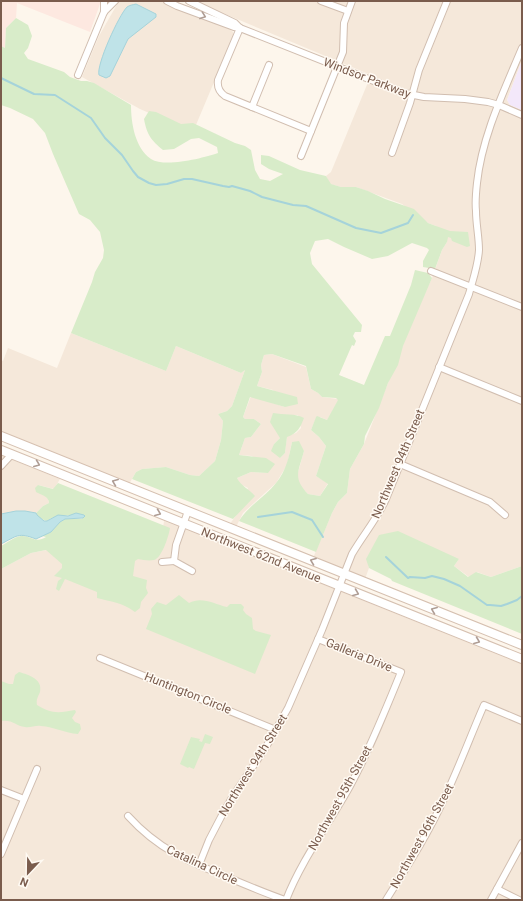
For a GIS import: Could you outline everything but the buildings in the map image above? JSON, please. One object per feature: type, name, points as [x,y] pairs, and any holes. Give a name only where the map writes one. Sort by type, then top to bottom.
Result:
[{"type":"street","points":[[78,75],[104,12],[104,1]]},
{"type":"street","points":[[104,12],[115,1]]},
{"type":"street","name":"Windsor Parkway","points":[[167,1],[412,95],[465,99],[499,105],[522,115]]},
{"type":"street","name":"Windsor Parkway","points":[[189,1],[235,23],[240,28]]},
{"type":"street","points":[[321,1],[348,11]]},
{"type":"street","points":[[301,156],[343,52],[344,22],[352,1]]},
{"type":"street","points":[[392,153],[420,70],[447,1]]},
{"type":"street","points":[[240,28],[218,80],[220,91],[225,96],[311,131]]},
{"type":"street","name":"Northwest 94th Street","points":[[199,865],[209,840],[221,817],[276,730],[293,698],[352,554],[382,508],[471,287],[476,274],[479,248],[476,210],[477,182],[481,161],[487,138],[522,48]]},
{"type":"street","points":[[252,107],[269,65]]},
{"type":"street","points":[[431,271],[522,307]]},
{"type":"street","points":[[439,367],[522,401]]},
{"type":"street","name":"Northwest 62nd Avenue","points":[[1,436],[522,646]]},
{"type":"street","name":"Northwest 62nd Avenue","points":[[1,450],[522,659]]},
{"type":"street","points":[[1,466],[12,454]]},
{"type":"street","points":[[400,464],[490,502],[505,515]]},
{"type":"street","points":[[174,561],[176,545],[188,511]]},
{"type":"street","points":[[162,562],[174,561],[192,571]]},
{"type":"street","name":"Galleria Drive","points":[[318,639],[401,672]]},
{"type":"street","name":"Huntington Circle","points":[[100,658],[276,730]]},
{"type":"street","name":"Northwest 95th Street","points":[[285,900],[300,868],[349,787],[363,760],[401,672]]},
{"type":"street","name":"Northwest 96th Street","points":[[386,900],[427,832],[442,803],[456,774],[484,705],[522,721]]},
{"type":"street","points":[[1,854],[37,770]]},
{"type":"street","points":[[1,790],[24,799]]},
{"type":"street","name":"Catalina Circle","points":[[128,816],[161,846],[180,857],[285,900]]},
{"type":"street","points":[[491,900],[522,843]]},
{"type":"street","points":[[498,889],[518,900]]},
{"type":"shaded area","points":[[1,1],[101,1],[90,32],[17,3],[16,18],[6,28],[5,48],[1,46]]},
{"type":"shaded area","points":[[119,1],[162,1],[174,8],[228,28],[233,32],[233,37],[193,132],[140,109],[82,77],[99,36]]},
{"type":"shaded area","points":[[197,1],[522,1],[522,60],[507,100],[510,105],[522,110],[522,566],[491,577],[477,572],[469,577],[454,566],[459,559],[367,559],[369,568],[365,579],[313,558],[332,513],[338,502],[347,493],[350,469],[364,444],[414,317],[432,278],[442,250],[447,242],[436,226],[428,223],[402,204],[356,187],[341,187],[330,184],[326,176],[331,172],[371,75]]},
{"type":"shaded area","points":[[522,60],[522,110],[510,105],[507,100]]},
{"type":"shaded area","points":[[71,333],[166,371],[176,346],[241,373],[245,370],[232,406],[227,411],[218,414],[223,421],[221,440],[215,461],[199,476],[190,475],[166,467],[142,469],[136,472],[129,484],[1,433],[1,360],[3,361],[8,348],[57,368]]},
{"type":"shaded area","points":[[272,354],[306,367],[311,389],[322,397],[338,399],[328,419],[327,420],[320,417],[316,418],[311,430],[326,446],[316,476],[328,483],[320,496],[308,494],[300,486],[297,476],[304,451],[292,442],[287,465],[276,483],[243,513],[236,527],[229,525],[238,513],[248,488],[240,484],[237,478],[251,472],[268,473],[252,456],[239,455],[245,438],[251,437],[261,424],[254,419],[245,419],[243,417],[251,396],[285,407],[273,390],[257,386],[262,372],[261,365],[264,355]],"holes":[[[285,415],[298,415],[301,428],[296,433],[287,436],[285,453],[280,458],[274,444],[280,438]]]},
{"type":"shaded area","points":[[1,455],[60,479],[54,489],[38,485],[48,498],[49,503],[43,506],[36,513],[25,511],[1,514]]},
{"type":"shaded area","points":[[164,521],[522,664],[522,900],[1,900],[1,569],[31,553],[163,528]]},
{"type":"green space","points":[[16,18],[28,25],[32,36],[28,48],[24,53],[28,59],[64,72],[70,77],[81,81],[94,83],[131,105],[133,127],[138,142],[146,154],[157,162],[165,163],[184,161],[218,153],[217,147],[199,138],[191,139],[174,149],[163,150],[155,143],[148,133],[144,119],[149,111],[156,112],[181,124],[193,123],[235,143],[245,146],[251,150],[255,170],[260,179],[270,181],[283,174],[269,169],[261,164],[261,155],[269,156],[300,170],[326,176],[331,184],[341,187],[356,187],[414,209],[428,223],[450,231],[468,232],[470,246],[467,247],[452,241],[451,238],[448,237],[435,269],[423,267],[423,261],[429,250],[412,243],[388,256],[372,259],[328,239],[315,241],[310,253],[312,264],[362,325],[361,332],[355,332],[353,336],[356,341],[354,346],[352,345],[339,375],[364,385],[385,336],[390,336],[411,285],[415,270],[428,273],[432,278],[403,346],[398,365],[388,383],[379,408],[365,436],[364,444],[350,469],[347,493],[338,502],[332,513],[316,552],[239,521],[247,511],[272,488],[282,474],[287,464],[292,442],[299,441],[304,451],[298,478],[308,494],[320,496],[328,484],[316,476],[326,446],[311,430],[317,416],[327,420],[338,400],[336,398],[322,397],[311,389],[306,366],[272,354],[264,355],[261,365],[262,372],[257,386],[297,397],[298,404],[285,407],[250,397],[243,417],[245,419],[254,419],[261,424],[251,437],[245,438],[239,455],[266,458],[275,464],[268,473],[251,472],[237,478],[255,496],[233,519],[132,479],[136,472],[142,469],[166,467],[190,475],[199,476],[215,461],[221,440],[223,421],[218,414],[227,411],[232,406],[245,370],[241,373],[176,346],[166,371],[71,333],[95,272],[103,258],[104,250],[100,232],[90,220],[79,214],[45,133],[33,119],[1,105],[1,46],[5,48],[6,28]]},
{"type":"green space","points":[[273,413],[301,416],[304,418],[298,430],[294,434],[287,437],[285,453],[280,458],[271,451],[274,444],[280,438],[270,422]]},
{"type":"green space","points":[[58,483],[170,528],[165,546],[157,558],[154,560],[138,559],[135,561],[133,576],[147,580],[146,588],[148,593],[141,602],[140,608],[135,612],[121,604],[97,598],[97,592],[65,579],[59,591],[56,589],[58,581],[62,578],[54,576],[62,568],[62,564],[46,550],[31,553],[1,569],[1,546],[21,536],[39,540],[46,537],[42,536],[51,532],[60,522],[65,519],[83,519],[76,514],[58,516],[47,521],[40,518],[36,513],[43,506],[49,503],[49,501],[46,497],[36,492],[35,488],[38,485],[53,489]]},
{"type":"green space","points":[[398,531],[459,559],[454,566],[468,577],[476,572],[491,577],[522,566],[522,634],[392,581],[391,579],[369,568],[366,559],[379,535]]},
{"type":"green space","points":[[179,595],[189,603],[203,600],[227,607],[230,604],[241,604],[244,607],[243,610],[246,614],[252,618],[253,629],[271,635],[255,674],[146,629],[152,614],[151,609],[157,602],[166,605]]},
{"type":"green space","points":[[19,672],[34,678],[39,684],[40,692],[37,705],[55,712],[75,710],[76,712],[72,718],[75,722],[80,724],[81,729],[78,734],[39,726],[25,727],[8,721],[1,721],[1,681],[13,684],[15,675]]},
{"type":"green space","points":[[205,734],[213,737],[210,744],[205,743],[194,769],[180,764],[191,737],[200,739],[199,741],[202,742]]},
{"type":"water","points":[[136,4],[156,14],[156,17],[128,39],[110,76],[106,78],[99,75],[104,51],[123,12],[130,5]]},
{"type":"water","points":[[16,511],[36,513],[44,521],[58,515],[68,516],[76,513],[85,516],[83,518],[65,519],[60,522],[51,532],[36,539],[21,535],[1,544],[1,514]]},
{"type":"waterway","points":[[1,78],[34,94],[55,95],[91,118],[105,138],[122,155],[138,177],[149,183],[156,185],[167,184],[184,179],[192,179],[223,186],[232,186],[250,191],[262,197],[293,205],[306,206],[356,228],[381,233],[408,223],[413,215]]},
{"type":"waterway","points":[[258,517],[292,512],[312,520],[323,537]]},
{"type":"waterway","points":[[386,557],[408,578],[425,578],[432,576],[444,579],[460,586],[487,605],[501,606],[517,600],[522,596]]}]
